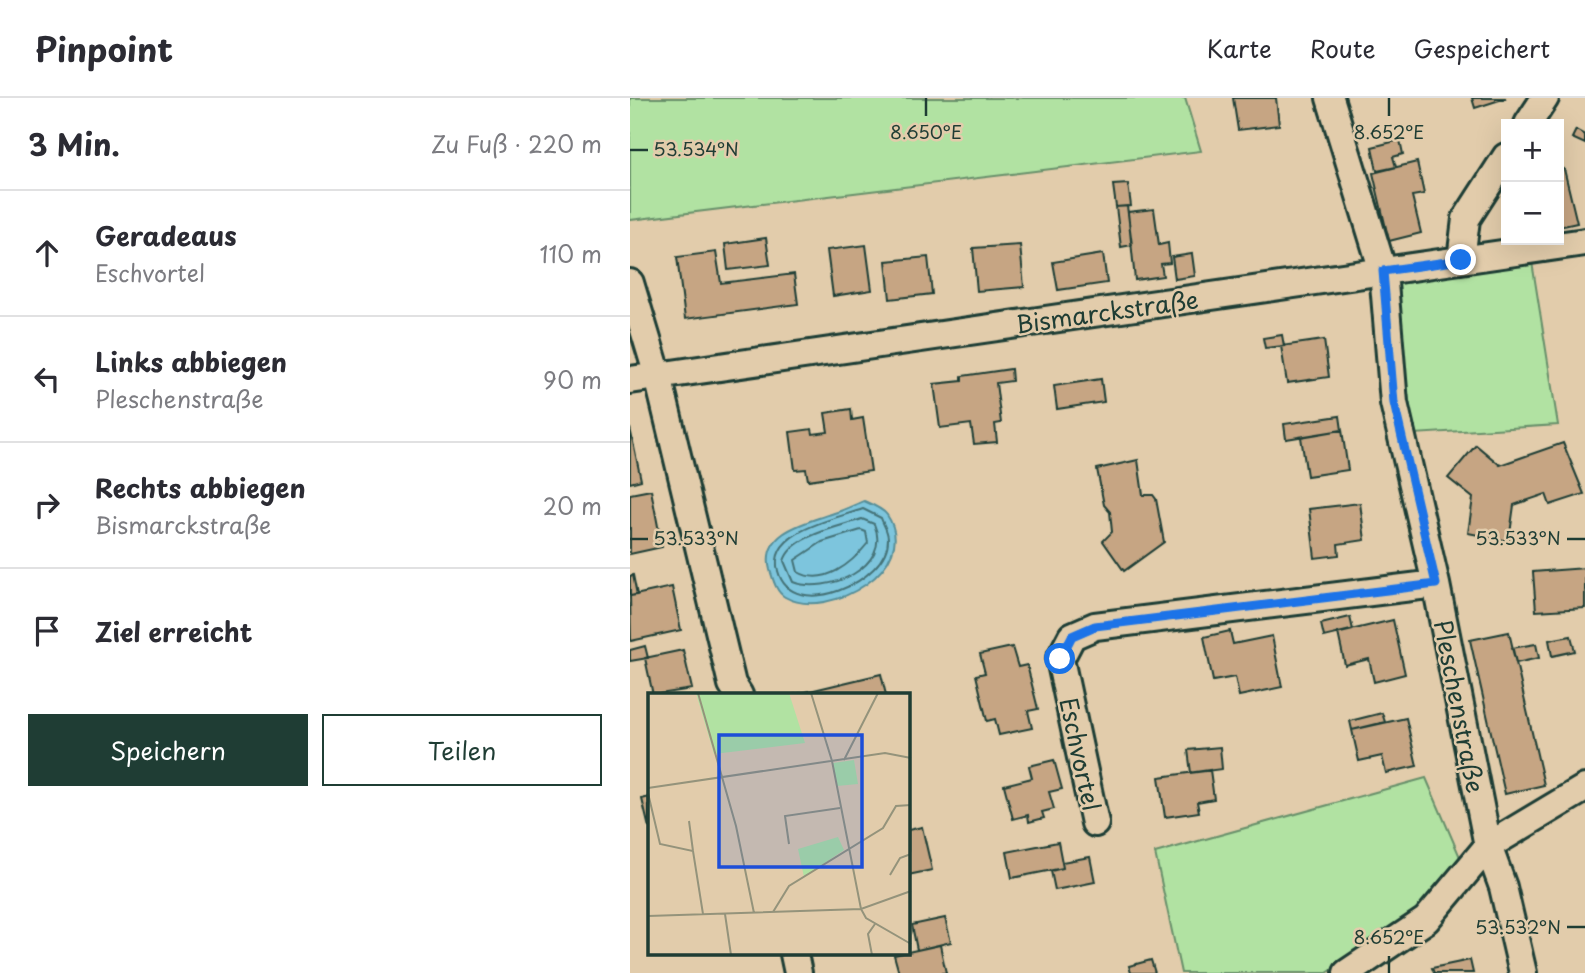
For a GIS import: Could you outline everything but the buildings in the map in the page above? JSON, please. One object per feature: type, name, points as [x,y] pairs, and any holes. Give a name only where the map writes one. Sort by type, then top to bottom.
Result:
[{"type":"street","name":"Pleschenstraße","points":[[1330,98],[1383,271],[1394,403],[1436,584],[1488,846],[1503,887],[1523,973]]},
{"type":"street","points":[[1531,119],[1545,98]]},
{"type":"street","points":[[1461,260],[1466,219],[1501,165]]},
{"type":"street","name":"Bismarckstraße","points":[[630,380],[1585,242]]},
{"type":"street","points":[[630,283],[658,376],[732,684],[738,693]]},
{"type":"street","name":"Eschvortel","points":[[1095,823],[1060,659],[1072,636],[1095,626],[1436,584]]},
{"type":"street","points":[[1347,973],[1426,920],[1488,846],[1585,788]]},
{"type":"street","points":[[795,956],[799,973]]},
{"type":"green space","points":[[630,98],[1185,98],[1201,151],[630,220]]},
{"type":"green space","points":[[1532,262],[1558,425],[1414,434],[1392,285]]},
{"type":"green space","points":[[1426,778],[1463,864],[1419,912],[1327,973],[1181,973],[1155,853]]},
{"type":"water","points":[[864,501],[887,515],[894,534],[892,553],[882,570],[866,585],[824,602],[803,603],[782,595],[772,577],[769,557],[772,546],[779,537],[788,530]]},
{"type":"route","points":[[1060,659],[1072,636],[1095,626],[1436,584],[1394,403],[1383,271],[1461,260]]}]
